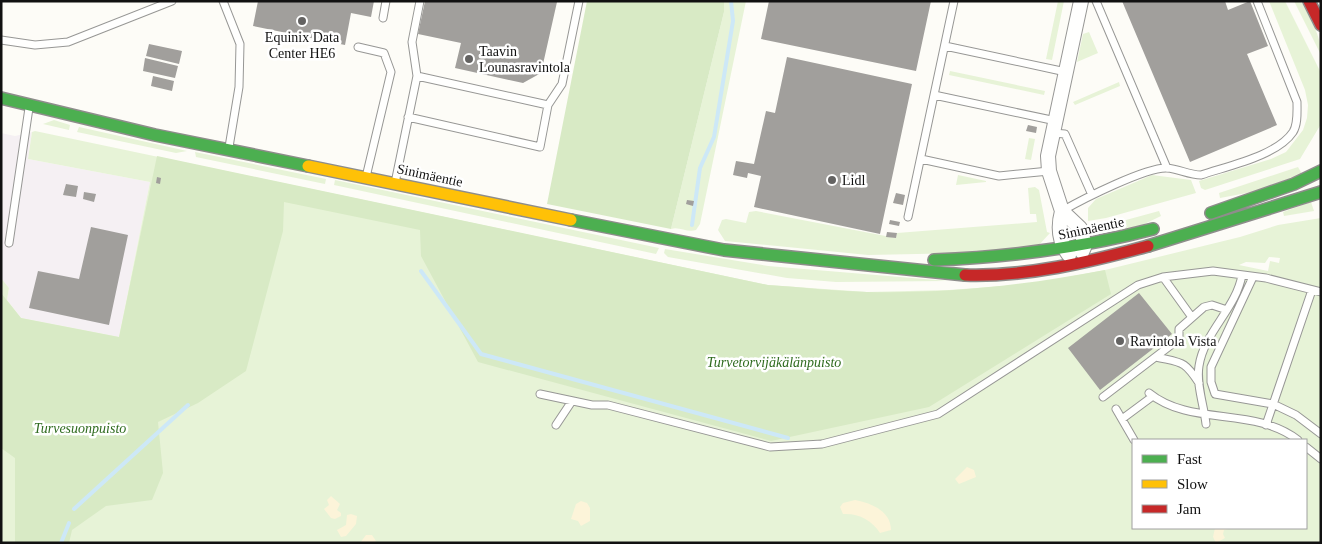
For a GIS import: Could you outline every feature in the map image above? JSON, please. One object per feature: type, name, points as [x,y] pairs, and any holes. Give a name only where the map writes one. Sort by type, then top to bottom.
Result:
[{"type":"main road","points":[[1309,1],[1321,25]]},
{"type":"main road","name":"Sinimäentie","points":[[1,98],[229,150],[705,247],[779,258],[856,264],[933,274],[989,275],[1076,263],[1188,234],[1321,192]]},
{"type":"main road","points":[[1200,216],[1294,184],[1321,171]]},
{"type":"main road","name":"Sinimäentie","points":[[856,264],[988,259],[1065,249],[1165,226]]},
{"type":"street","points":[[1062,210],[1059,225],[1065,249],[1076,263],[1085,245],[1080,228],[1062,210],[1048,171],[1048,156],[1081,1]]},
{"type":"lane","points":[[1,40],[35,45],[68,42],[172,1]]},
{"type":"lane","points":[[223,1],[240,44],[238,87],[229,150]]},
{"type":"lane","points":[[383,18],[386,1]]},
{"type":"lane","points":[[394,183],[416,76],[412,42],[420,1]]},
{"type":"lane","points":[[408,118],[540,147],[548,105],[562,84],[579,1]]},
{"type":"lane","points":[[908,217],[954,1]]},
{"type":"lane","points":[[1096,1],[1168,168]]},
{"type":"lane","points":[[1062,210],[1092,195],[1154,170],[1168,168],[1191,175],[1201,175],[1273,150],[1293,132],[1297,118],[1297,102],[1256,1]]},
{"type":"lane","points":[[944,46],[1066,72]]},
{"type":"lane","points":[[358,47],[384,54],[391,72],[366,177]]},
{"type":"lane","points":[[416,76],[548,105]]},
{"type":"lane","points":[[934,95],[1055,127],[1065,134],[1092,195]]},
{"type":"lane","points":[[9,243],[29,105]]},
{"type":"lane","points":[[921,159],[999,176],[1048,171]]},
{"type":"lane","points":[[540,394],[592,405],[608,405],[770,447],[822,444],[938,414],[1138,285],[1163,277],[1213,271],[1286,282],[1321,292]]},
{"type":"lane","points":[[1206,424],[1198,368],[1210,337],[1227,310],[1242,275]]},
{"type":"lane","points":[[1163,277],[1191,316]]},
{"type":"lane","points":[[1253,277],[1211,367],[1211,382],[1215,394],[1273,404],[1296,415],[1321,434]]},
{"type":"lane","points":[[1266,425],[1312,290]]},
{"type":"lane","points":[[1103,398],[1179,339],[1180,329],[1204,307],[1212,305],[1227,310]]},
{"type":"lane","points":[[1156,357],[1180,362],[1189,367],[1199,384]]},
{"type":"lane","points":[[1122,419],[1151,395],[1160,402],[1179,410],[1266,425],[1296,439]]},
{"type":"lane","points":[[556,426],[572,400]]},
{"type":"lane","points":[[1116,409],[1133,439]]},
{"type":"lane","points":[[1307,448],[1321,458]]},
{"type":"shaded area","points":[[32,132],[28,159],[150,182],[119,337],[21,318],[7,300],[9,288],[1,278],[1,133],[15,136]]},
{"type":"green space","points":[[587,1],[724,1],[724,12],[671,229],[547,204]]},
{"type":"green space","points":[[724,1],[746,1],[700,224],[693,231],[677,228],[671,229],[724,12]]},
{"type":"green space","points":[[1058,1],[1064,1],[1052,60],[1046,59]]},
{"type":"green space","points":[[1269,1],[1285,1],[1321,73],[1321,124],[1300,159],[1205,190],[1201,188],[1199,181],[1271,159],[1286,152],[1303,130],[1307,118],[1308,105],[1305,90]]},
{"type":"green space","points":[[1294,1],[1301,1],[1311,20],[1321,47],[1321,55]]},
{"type":"green space","points":[[1089,32],[1098,53],[1077,62],[1083,34]]},
{"type":"green space","points":[[950,71],[1045,91],[1044,95],[949,75]]},
{"type":"green space","points":[[1119,82],[1120,86],[1075,105],[1073,102]]},
{"type":"green space","points":[[54,120],[70,125],[69,130],[43,124]]},
{"type":"green space","points":[[79,127],[187,151],[176,153],[77,132]]},
{"type":"green space","points":[[35,131],[768,285],[867,292],[949,290],[1031,284],[1105,270],[1240,237],[1278,225],[1321,218],[1321,543],[1,543],[1,278],[9,288],[7,300],[21,318],[119,337],[150,182],[28,159],[32,132]],"holes":[[[1269,257],[1280,258],[1279,263],[1270,261],[1268,271],[1239,265],[1246,262],[1265,263]]]},
{"type":"green space","points":[[1029,138],[1035,139],[1031,160],[1025,159]]},
{"type":"green space","points":[[195,152],[326,179],[325,184],[196,157]]},
{"type":"green space","points":[[157,156],[768,285],[855,291],[927,292],[1016,284],[1105,270],[1111,294],[929,407],[771,441],[478,362],[421,256],[420,230],[284,202],[283,231],[246,371],[198,403],[158,422],[163,473],[152,500],[106,506],[72,530],[69,543],[15,543],[15,458],[1,448],[1,293],[21,318],[119,337]]},
{"type":"green space","points":[[1298,167],[1302,174],[1252,192],[1220,198],[1219,193]]},
{"type":"green space","points":[[958,175],[986,181],[986,182],[956,185]]},
{"type":"green space","points":[[1152,175],[1191,180],[1196,193],[1106,218],[1088,221],[1088,208],[1096,199]]},
{"type":"green space","points":[[335,180],[659,248],[656,254],[334,185]]},
{"type":"green space","points":[[1035,187],[1039,190],[1047,232],[1050,233],[1038,246],[966,253],[868,255],[725,241],[718,230],[722,220],[746,223],[749,212],[756,211],[896,238],[897,233],[1037,222],[1036,214],[1030,214],[1028,188]]},
{"type":"green space","points":[[1311,202],[1314,211],[1284,216],[1283,212]]},
{"type":"green space","points":[[1159,211],[1161,216],[1134,229],[1116,234],[1115,223]]},
{"type":"green space","points":[[665,249],[768,266],[948,281],[836,282],[787,278],[668,257],[664,253]]},
{"type":"sand","points":[[967,467],[974,470],[976,477],[959,484],[955,479]]},
{"type":"sand","points":[[331,496],[340,504],[337,510],[341,513],[341,516],[335,519],[331,518],[324,509],[329,505],[327,500]]},
{"type":"sand","points":[[855,500],[867,503],[884,513],[888,518],[891,530],[880,533],[873,524],[864,518],[843,514],[840,507],[843,503]]},
{"type":"sand","points":[[581,501],[587,503],[590,508],[590,521],[581,526],[578,521],[571,519],[576,504]]},
{"type":"sand","points":[[347,515],[357,516],[356,524],[346,536],[341,537],[337,530],[346,525]]},
{"type":"sand","points":[[1215,529],[1228,529],[1224,530],[1225,538],[1216,543],[1213,537]]},
{"type":"sand","points":[[366,535],[372,535],[376,541],[374,543],[360,543]]},
{"type":"building","name":"Equinix Data Center HE6","points":[[258,1],[374,1],[371,17],[351,13],[345,45],[253,26]]},
{"type":"building","points":[[425,1],[557,2],[541,73],[523,83],[455,68],[461,43],[418,34]]},
{"type":"building","points":[[769,1],[931,1],[916,71],[761,39]]},
{"type":"building","points":[[1122,1],[1225,1],[1228,10],[1250,1],[1268,46],[1247,54],[1277,125],[1190,162]]},
{"type":"building","points":[[149,44],[182,51],[179,64],[146,56]]},
{"type":"building","points":[[787,57],[912,84],[880,234],[754,207],[761,176],[748,173],[747,178],[733,175],[736,161],[754,164],[766,111],[775,113]]},
{"type":"building","points":[[145,58],[178,66],[175,78],[143,71]]},
{"type":"building","points":[[153,76],[174,81],[172,91],[151,86]]},
{"type":"building","points":[[1028,125],[1037,127],[1036,133],[1026,131]]},
{"type":"building","points":[[157,177],[161,178],[160,184],[156,183]]},
{"type":"building","points":[[66,184],[78,186],[76,197],[63,195]]},
{"type":"building","points":[[84,192],[96,194],[94,202],[83,199]]},
{"type":"building","points":[[896,193],[905,195],[903,205],[893,203]]},
{"type":"building","points":[[687,200],[694,201],[693,206],[686,204]]},
{"type":"building","points":[[890,220],[900,222],[899,226],[889,224]]},
{"type":"building","points":[[91,227],[128,235],[109,325],[29,308],[38,271],[79,279]]},
{"type":"building","points":[[887,232],[897,233],[896,238],[886,237]]},
{"type":"building","name":"Ravintola Vista","points":[[1139,293],[1172,334],[1100,390],[1068,348]]},
{"type":"waterway","points":[[692,225],[700,168],[714,137],[733,21],[731,1]]},
{"type":"waterway","points":[[421,271],[481,354],[788,438]]},
{"type":"waterway","points":[[74,509],[188,405]]},
{"type":"waterway","points":[[61,543],[69,523]]},
{"type":"traffic: fast","points":[[1,98],[155,135],[308,166]]},
{"type":"traffic: fast","points":[[1211,213],[1294,184],[1321,171]]},
{"type":"traffic: fast","points":[[1148,246],[1321,192]]},
{"type":"traffic: fast","points":[[571,220],[724,250],[965,275]]},
{"type":"traffic: fast","points":[[934,260],[989,257],[1044,250],[1126,236],[1153,229]]},
{"type":"traffic: slow","points":[[308,166],[571,220]]},
{"type":"traffic: jam","points":[[1309,1],[1321,25]]},
{"type":"traffic: jam","points":[[965,275],[1011,274],[1035,271],[1081,263],[1148,246]]},
{"type":"place","name":"Equinix Data Center HE6","points":[[302,21]]},
{"type":"place","name":"Taavin Lounasravintola","points":[[469,59]]},
{"type":"place","name":"Lidl","points":[[832,180]]},
{"type":"place","name":"Ravintola Vista","points":[[1120,341]]},
{"type":"park label","name":"Turvetorvijäkälänpuisto","points":[[774,362]]},
{"type":"park label","name":"Turvesuonpuisto","points":[[80,428]]}]
